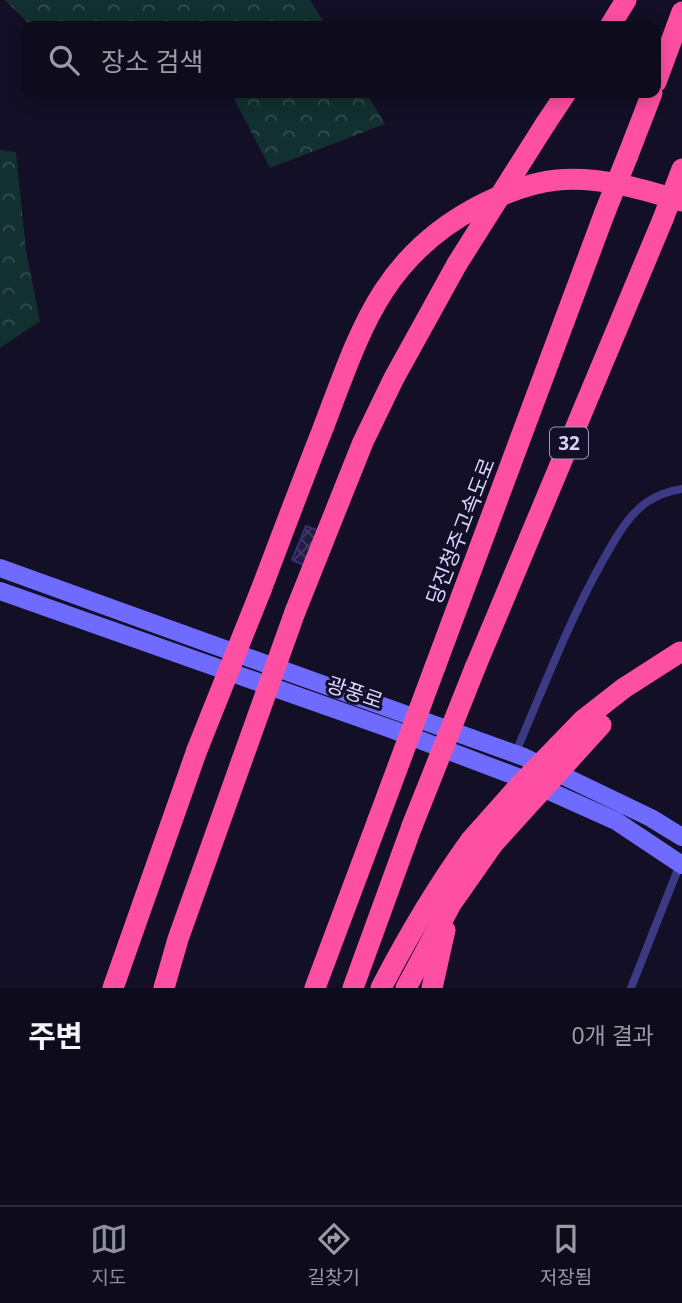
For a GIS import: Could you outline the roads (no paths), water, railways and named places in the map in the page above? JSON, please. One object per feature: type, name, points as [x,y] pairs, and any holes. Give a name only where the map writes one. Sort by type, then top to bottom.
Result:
[{"type":"highway","points":[[613,21],[626,0]]},
{"type":"highway","points":[[661,69],[682,12]]},
{"type":"highway","points":[[164,988],[237,756],[290,609],[363,442],[394,378],[457,264],[563,98]]},
{"type":"highway","name":"당진청주고속도로","points":[[315,988],[650,98]]},
{"type":"highway","name":"32","points":[[353,988],[412,826],[475,668],[682,169]]},
{"type":"highway","points":[[113,988],[197,750],[366,318],[395,272],[419,247],[449,223],[497,196],[545,182],[590,181],[642,190],[682,201]]},
{"type":"highway","points":[[381,988],[418,920],[471,840],[518,787],[681,651]]},
{"type":"highway","points":[[406,988],[452,904],[493,844],[592,723]]},
{"type":"highway","points":[[418,988],[452,904]]},
{"type":"highway","points":[[432,988],[452,904]]},
{"type":"main road","name":"광풍로","points":[[0,568],[515,754],[651,818],[682,837]]},
{"type":"main road","name":"광풍로","points":[[0,591],[391,729],[520,778],[616,821],[681,863]]},
{"type":"lane","points":[[515,754],[559,647],[619,531],[645,503],[668,491],[682,489]]},
{"type":"lane","points":[[631,988],[681,863]]}]
